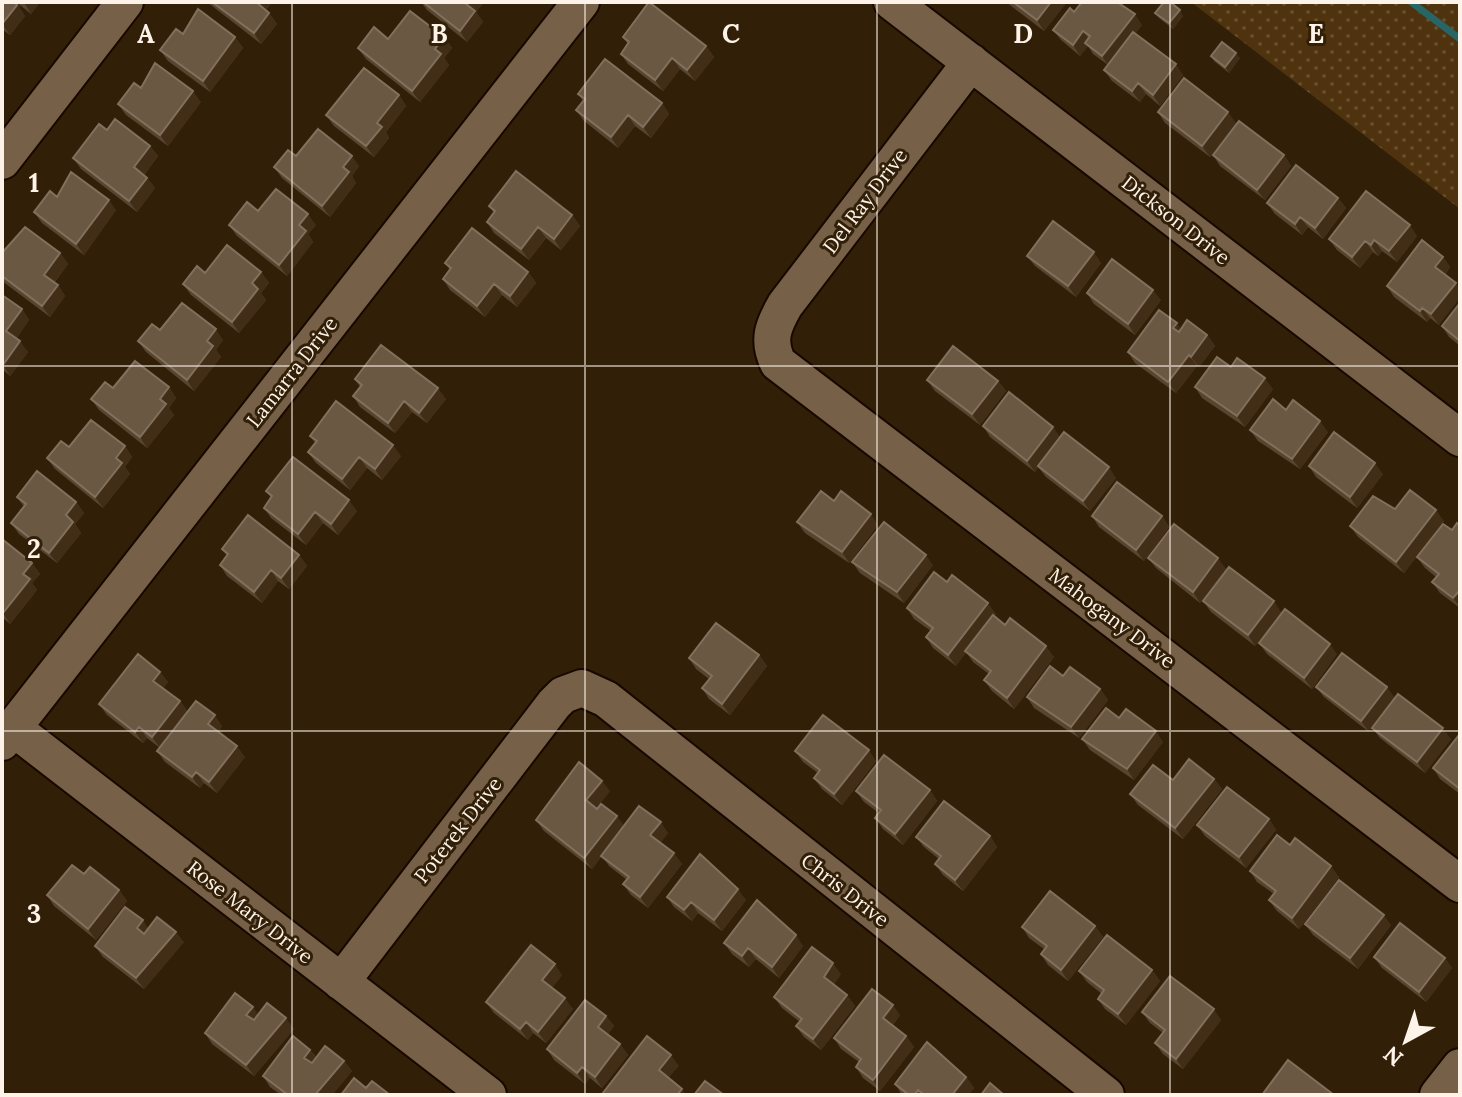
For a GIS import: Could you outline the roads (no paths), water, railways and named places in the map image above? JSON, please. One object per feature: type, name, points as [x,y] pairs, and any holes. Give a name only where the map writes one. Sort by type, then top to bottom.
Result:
[{"type":"street","points":[[2,161],[125,2]]},
{"type":"street","name":"Lamarra Drive","points":[[8,735],[581,2]]},
{"type":"street","name":"Dickson Drive","points":[[892,2],[1460,438]]},
{"type":"street","name":"Del Ray Drive","points":[[770,347],[775,324],[785,305],[971,62]]},
{"type":"street","name":"Mahogany Drive","points":[[770,347],[778,363],[1460,884]]},
{"type":"street","name":"Poterek Drive","points":[[341,982],[554,704],[563,695],[582,688]]},
{"type":"street","name":"Chris Drive","points":[[582,688],[606,699],[1106,1095]]},
{"type":"street","name":"Rose Mary Drive","points":[[8,735],[488,1095]]},
{"type":"street","points":[[1438,1095],[1460,1067]]},
{"type":"waterway","points":[[1411,2],[1460,39]]}]
